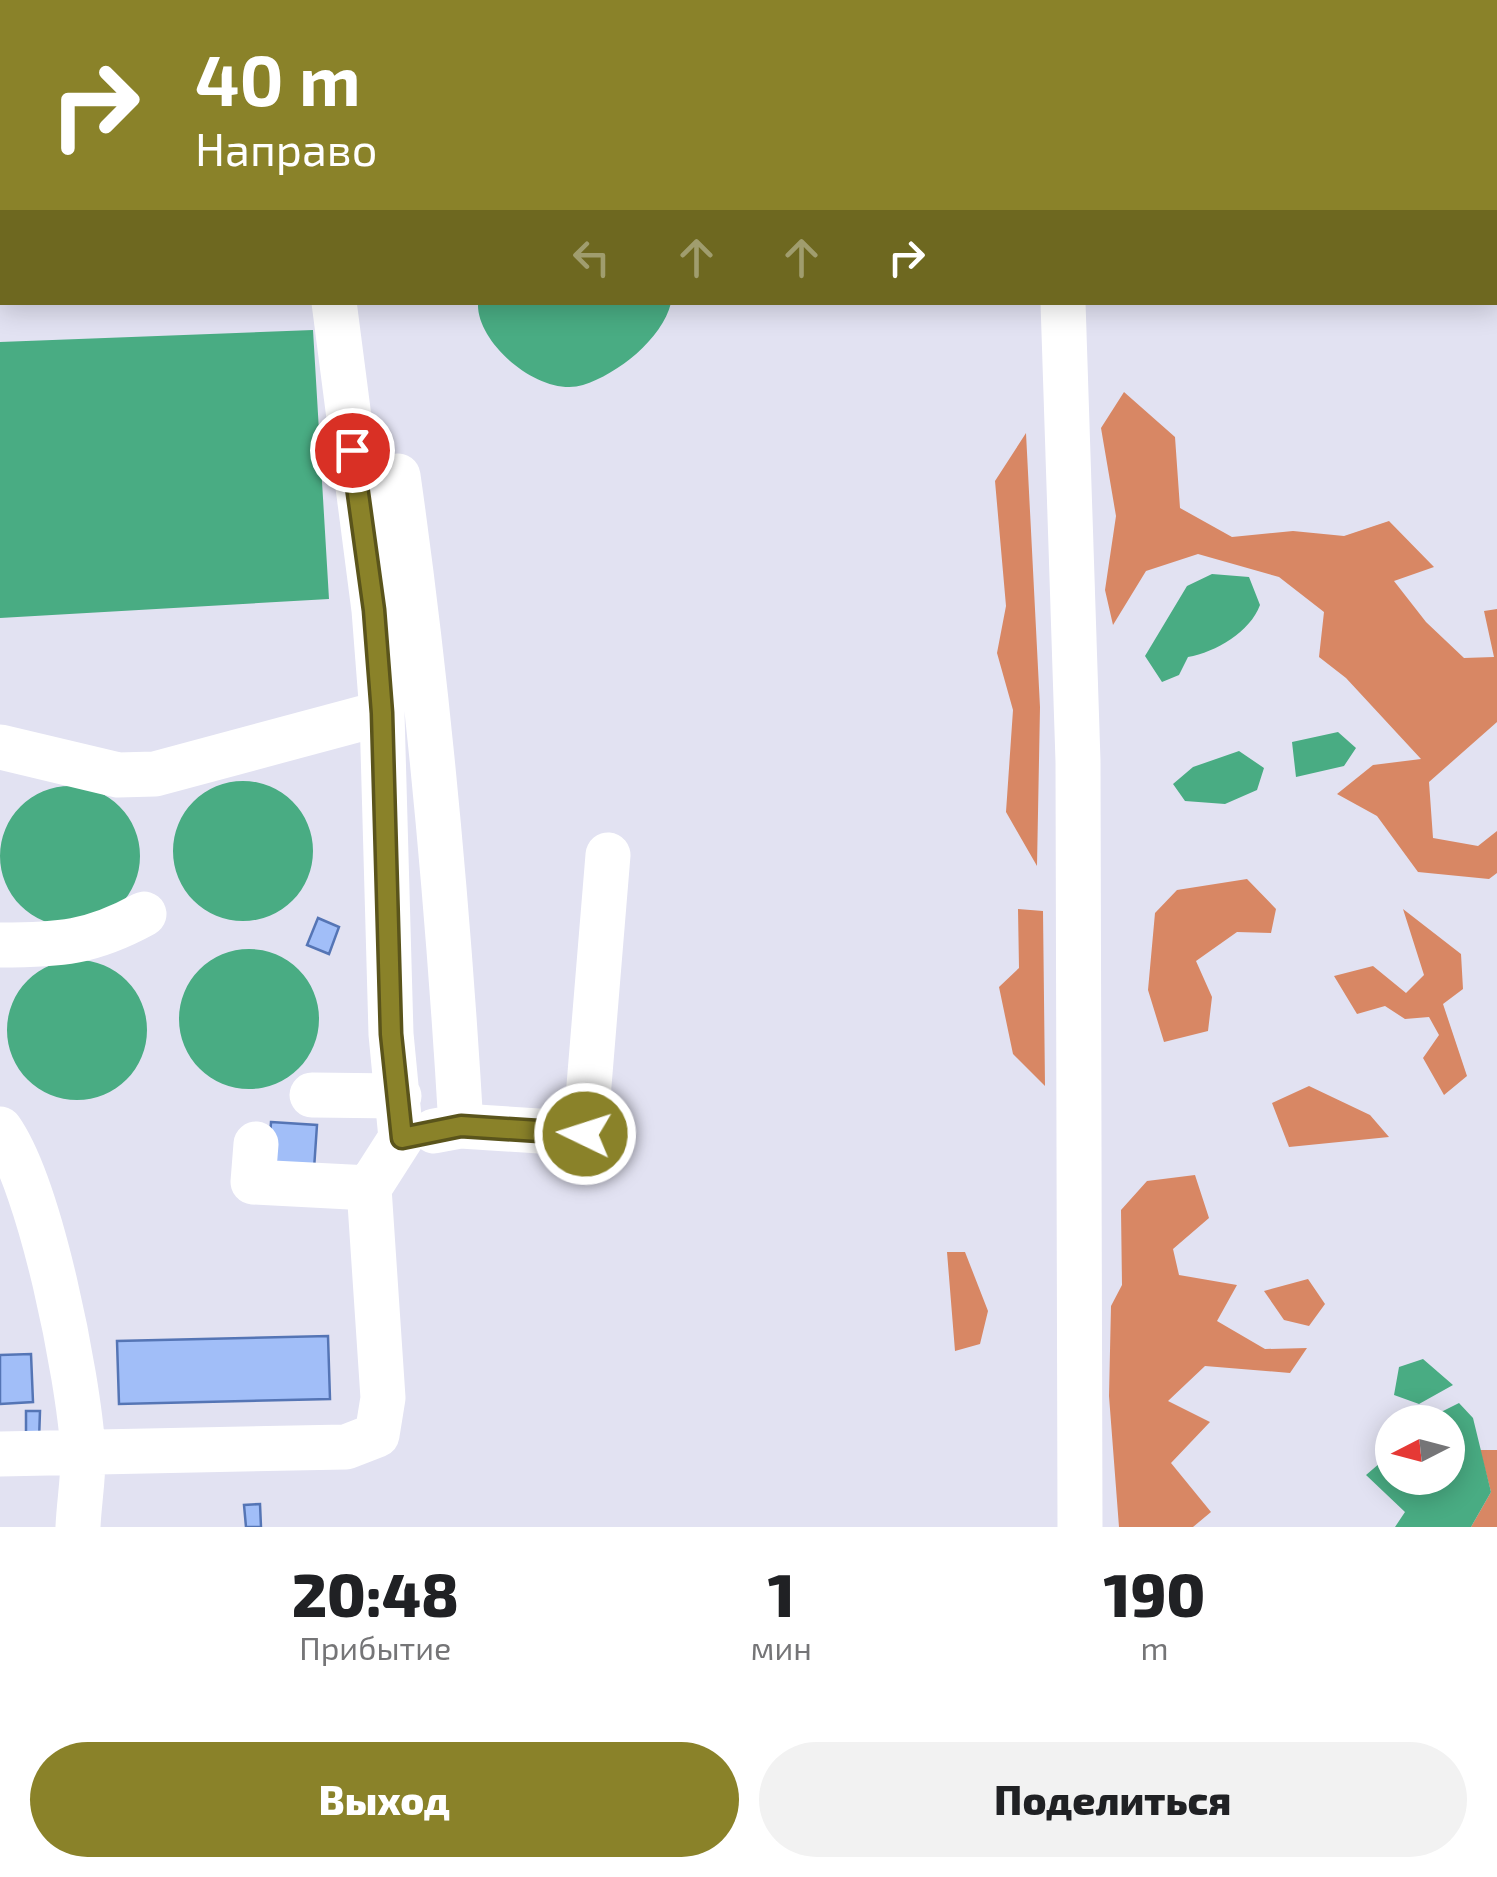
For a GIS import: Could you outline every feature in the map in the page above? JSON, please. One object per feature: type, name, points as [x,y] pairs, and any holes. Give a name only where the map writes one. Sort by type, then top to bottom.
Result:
[{"type":"street","points":[[0,1454],[83,1500],[346,1446],[377,1435],[383,1398],[369,1188],[400,1117],[391,1034],[382,713],[374,610],[334,305]]},
{"type":"street","points":[[1063,305],[1078,760],[1080,1527]]},
{"type":"street","points":[[398,476],[429,691],[446,876],[490,1140]]},
{"type":"street","points":[[0,747],[118,775],[155,774],[382,713]]},
{"type":"street","points":[[312,1095],[490,1140],[585,1134],[608,855]]},
{"type":"street","points":[[0,945],[67,945],[104,936],[144,914]]},
{"type":"street","points":[[4,1140],[41,1236],[71,1364],[83,1500]]},
{"type":"street","points":[[256,1144],[253,1182],[369,1188]]},
{"type":"shaded area","points":[[478,305],[670,305],[648,342],[624,364],[596,380],[566,387],[531,376],[514,364],[499,350],[480,319]]},
{"type":"shaded area","points":[[313,330],[329,599],[0,618],[0,342]]},
{"type":"shaded area","points":[[1124,392],[1175,437],[1180,508],[1232,537],[1293,531],[1344,536],[1389,521],[1434,567],[1394,581],[1426,622],[1464,658],[1494,657],[1484,611],[1497,609],[1497,722],[1429,782],[1433,838],[1478,846],[1497,831],[1497,873],[1489,879],[1418,872],[1377,816],[1337,794],[1373,765],[1421,759],[1346,678],[1319,657],[1324,612],[1279,577],[1198,554],[1146,571],[1113,625],[1105,590],[1116,516],[1101,428]]},
{"type":"shaded area","points":[[1026,433],[1040,707],[1037,866],[1006,812],[1013,710],[997,653],[1006,606],[995,481]]},
{"type":"shaded area","points":[[1212,574],[1249,577],[1260,605],[1240,632],[1210,651],[1188,657],[1179,675],[1162,682],[1145,656],[1187,586]]},
{"type":"shaded area","points":[[1338,732],[1356,748],[1344,766],[1296,777],[1292,742]]},
{"type":"shaded area","points":[[1239,751],[1264,768],[1257,790],[1225,804],[1185,801],[1173,784],[1193,767]]},
{"type":"shaded area","points":[[243,781],[270,786],[293,801],[308,824],[313,851],[308,878],[293,901],[270,916],[243,921],[216,916],[193,901],[178,878],[173,851],[178,824],[193,801],[216,786]]},
{"type":"shaded area","points":[[70,786],[97,791],[119,807],[135,829],[140,856],[135,883],[119,905],[97,921],[70,926],[43,921],[21,905],[5,883],[0,856],[5,829],[21,807],[43,791]]},
{"type":"shaded area","points":[[1247,879],[1276,909],[1271,933],[1237,932],[1196,961],[1212,997],[1208,1031],[1164,1042],[1148,990],[1155,913],[1177,890]]},
{"type":"shaded area","points":[[1018,909],[1043,911],[1045,1086],[1013,1054],[999,987],[1019,968]]},
{"type":"shaded area","points":[[1403,909],[1461,954],[1463,989],[1443,1004],[1467,1076],[1444,1095],[1423,1058],[1439,1035],[1429,1017],[1405,1019],[1385,1006],[1357,1014],[1334,976],[1373,966],[1406,993],[1424,975]]},
{"type":"shaded area","points":[[249,949],[276,954],[299,969],[314,992],[319,1019],[314,1046],[299,1069],[276,1084],[249,1089],[222,1084],[199,1069],[184,1046],[179,1019],[184,992],[199,969],[222,954]]},
{"type":"shaded area","points":[[77,960],[104,965],[127,980],[142,1003],[147,1030],[142,1057],[127,1080],[104,1095],[77,1100],[50,1095],[27,1080],[12,1057],[7,1030],[12,1003],[27,980],[50,965]]},
{"type":"shaded area","points":[[1309,1086],[1370,1115],[1389,1137],[1289,1147],[1272,1103]]},
{"type":"shaded area","points":[[1195,1175],[1209,1218],[1173,1249],[1179,1275],[1237,1285],[1217,1321],[1265,1349],[1307,1348],[1290,1373],[1205,1366],[1168,1401],[1210,1422],[1171,1463],[1211,1512],[1193,1527],[1119,1527],[1109,1396],[1111,1306],[1122,1285],[1121,1210],[1147,1181]]},
{"type":"shaded area","points":[[947,1252],[965,1252],[988,1311],[980,1344],[955,1351]]},
{"type":"shaded area","points":[[1308,1279],[1325,1304],[1309,1326],[1284,1320],[1264,1291]]},
{"type":"shaded area","points":[[1423,1359],[1453,1385],[1419,1404],[1394,1395],[1399,1367]]},
{"type":"shaded area","points":[[1465,1409],[1473,1418],[1491,1492],[1471,1527],[1395,1527],[1405,1512],[1387,1495],[1465,1495]]},
{"type":"shaded area","points":[[1480,1450],[1497,1450],[1497,1527],[1471,1527],[1491,1492]]},
{"type":"shaded area","points":[[1375,1467],[1375,1484],[1366,1475]]},
{"type":"building","points":[[318,918],[339,927],[329,954],[307,945]]},
{"type":"building","points":[[271,1122],[317,1125],[314,1169],[268,1166]]},
{"type":"building","points":[[328,1336],[330,1399],[119,1404],[117,1341]]},
{"type":"building","points":[[31,1354],[33,1402],[0,1404],[0,1355]]},
{"type":"building","points":[[26,1411],[40,1411],[39,1440],[26,1440]]},
{"type":"building","points":[[260,1504],[261,1527],[246,1527],[244,1505]]},
{"type":"route","points":[[352,450],[374,610],[382,713],[391,1034],[402,1138],[461,1126],[585,1134]]}]
